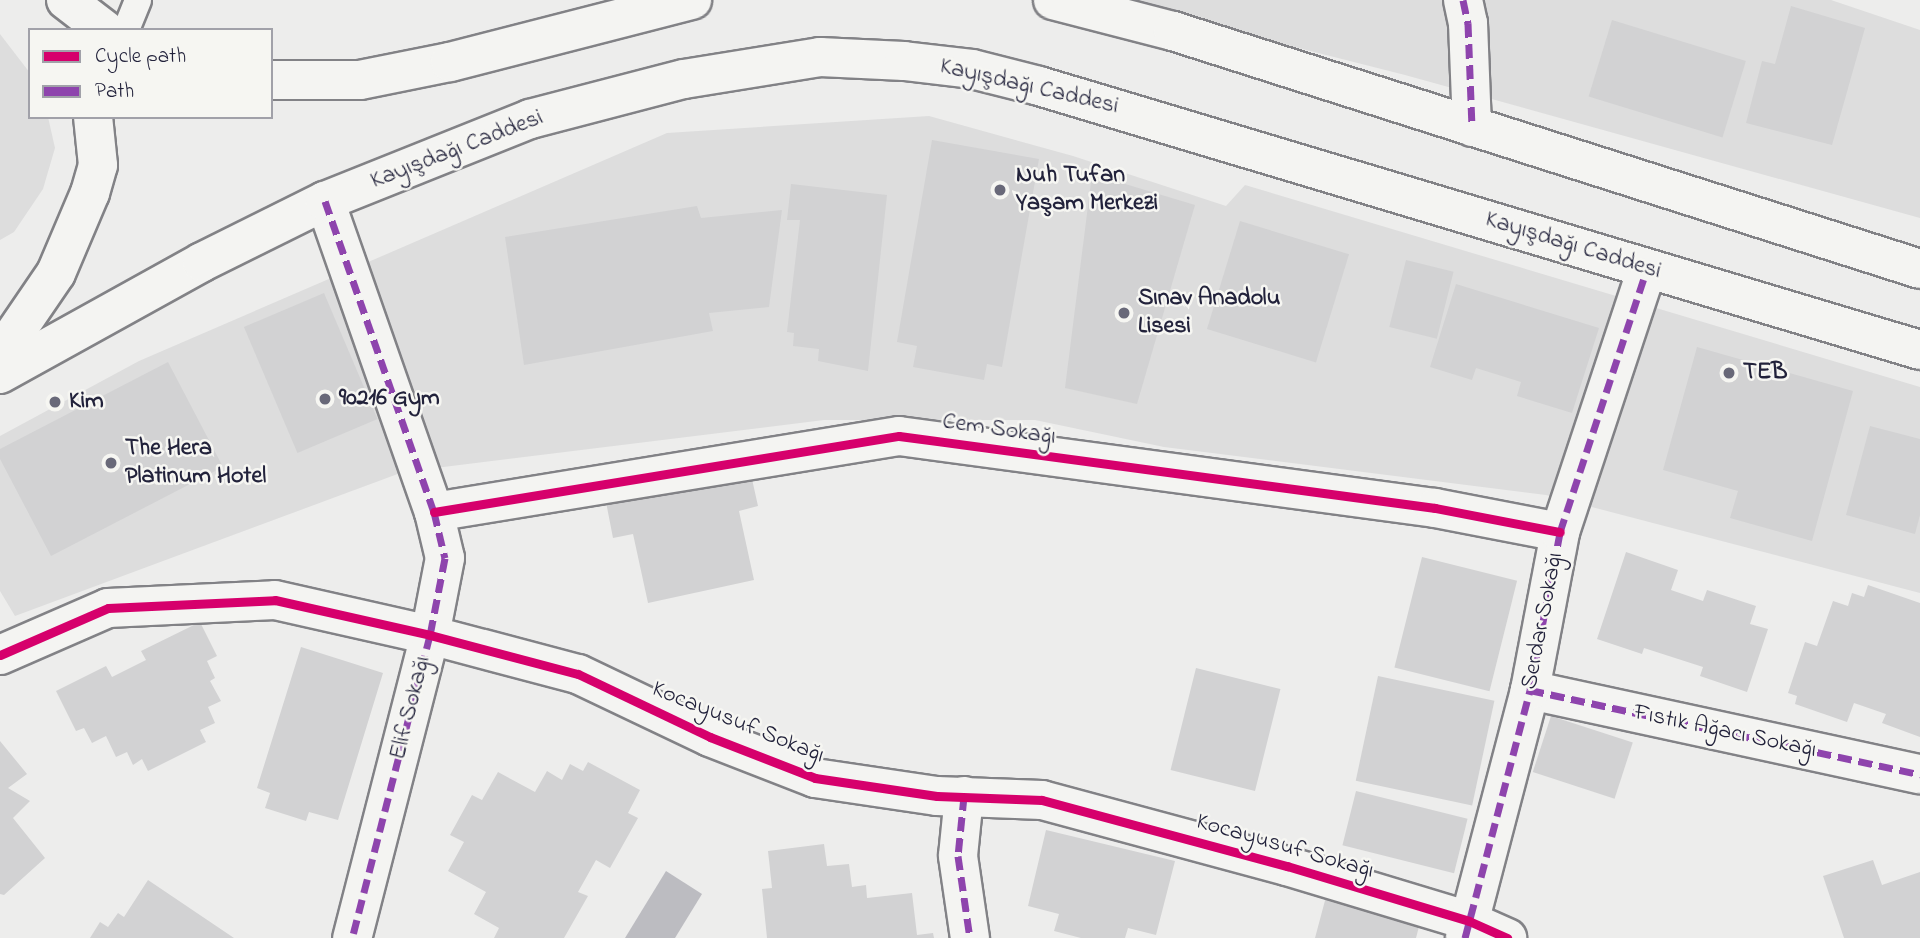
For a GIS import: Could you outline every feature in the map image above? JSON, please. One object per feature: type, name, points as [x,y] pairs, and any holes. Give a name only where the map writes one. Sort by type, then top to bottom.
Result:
[{"type":"street","points":[[55,0],[68,28]]},
{"type":"street","points":[[66,0],[102,28]]},
{"type":"street","points":[[273,80],[360,80],[450,62],[692,0]]},
{"type":"street","points":[[1053,0],[1173,31],[1920,269]]},
{"type":"street","points":[[1463,0],[1468,23],[1472,127]]},
{"type":"street","name":"Kayışdağı Caddesi","points":[[0,374],[202,262],[325,201],[530,119],[684,79],[820,57],[904,61],[972,69],[1118,107],[1920,350]]},
{"type":"street","points":[[0,355],[55,272],[90,193],[98,165],[93,119]]},
{"type":"street","name":"Elif Sokağı","points":[[325,201],[434,512],[444,558],[430,635],[352,938]]},
{"type":"street","name":"Serdar Sokağı","points":[[1467,930],[1530,690],[1560,532],[1647,269]]},
{"type":"street","name":"Cem Sokağı","points":[[434,512],[899,436],[1435,508],[1560,532]]},
{"type":"street","name":"Kocayusuf Sokağı","points":[[0,655],[108,608],[275,600],[430,635],[578,674],[710,737],[814,778],[937,796],[1042,800],[1287,866],[1467,930],[1507,938]]},
{"type":"street","name":"Fıstık Ağacı Sokağı","points":[[1530,690],[1920,774]]},
{"type":"street","points":[[964,796],[958,856],[970,938]]},
{"type":"lane","points":[[127,28],[138,0]]},
{"type":"shaded area","points":[[1110,0],[1831,0],[1920,30],[1920,218],[1405,75]]},
{"type":"shaded area","points":[[0,34],[28,70],[28,119],[48,119],[55,148],[43,189],[14,232],[0,240]]},
{"type":"shaded area","points":[[929,116],[1073,156],[1226,206],[1245,185],[1920,387],[1920,593],[1546,495],[1164,447],[1035,420],[824,420],[403,472],[15,616],[0,591],[0,436],[139,361],[667,133]]},
{"type":"shaded area","points":[[666,871],[702,894],[675,938],[625,938]]},
{"type":"building","points":[[1791,6],[1865,28],[1832,145],[1746,123],[1762,61],[1775,64]]},
{"type":"building","points":[[1612,20],[1746,61],[1722,137],[1589,97]]},
{"type":"building","points":[[932,140],[1039,159],[1002,367],[987,364],[984,380],[913,367],[917,346],[897,342]]},
{"type":"building","points":[[1092,174],[1195,205],[1137,404],[1065,388]]},
{"type":"building","points":[[791,184],[887,195],[868,371],[818,361],[819,349],[793,346],[794,333],[787,332],[800,220],[787,220]]},
{"type":"building","points":[[697,206],[701,218],[782,210],[769,307],[709,313],[713,331],[524,365],[505,237]]},
{"type":"building","points":[[1240,221],[1349,254],[1316,362],[1207,329]]},
{"type":"building","points":[[1406,260],[1454,272],[1437,339],[1389,327]]},
{"type":"building","points":[[1456,284],[1599,328],[1572,413],[1517,396],[1521,382],[1476,368],[1472,380],[1430,367]]},
{"type":"building","points":[[324,293],[378,419],[297,453],[244,327]]},
{"type":"building","points":[[1697,347],[1853,391],[1812,541],[1730,518],[1738,491],[1663,470]]},
{"type":"building","name":"The Hera Platinum Hotel","points":[[168,362],[223,467],[51,556],[0,459],[0,449]]},
{"type":"building","points":[[1870,426],[1920,439],[1920,515],[1915,534],[1846,515]]},
{"type":"building","points":[[750,470],[758,506],[739,511],[754,580],[648,603],[633,534],[613,538],[606,502]]},
{"type":"building","points":[[1626,552],[1678,570],[1671,590],[1703,601],[1707,590],[1756,606],[1750,624],[1768,629],[1747,692],[1700,676],[1703,667],[1644,648],[1642,654],[1597,639]]},
{"type":"building","points":[[1422,557],[1517,581],[1490,691],[1394,668]]},
{"type":"building","points":[[1868,585],[1920,603],[1920,737],[1882,723],[1886,714],[1854,703],[1847,722],[1795,704],[1797,696],[1788,693],[1805,642],[1817,646],[1833,601],[1848,606],[1852,593],[1864,597]]},
{"type":"building","points":[[200,622],[217,656],[207,661],[215,678],[210,681],[221,701],[208,707],[215,723],[200,730],[206,742],[148,771],[142,759],[133,765],[127,752],[116,757],[106,736],[92,743],[84,728],[76,731],[56,691],[106,666],[112,677],[146,660],[141,651]]},
{"type":"building","points":[[301,647],[383,673],[338,820],[309,812],[306,821],[265,808],[270,793],[257,788]]},
{"type":"building","points":[[1196,668],[1280,689],[1255,791],[1171,770]]},
{"type":"building","points":[[1378,676],[1494,701],[1472,805],[1356,781]]},
{"type":"building","points":[[1551,716],[1633,743],[1615,799],[1533,772]]},
{"type":"building","points":[[0,741],[27,774],[8,788],[30,801],[13,818],[45,858],[4,895],[0,894]]},
{"type":"building","points":[[588,762],[640,790],[628,813],[638,818],[610,868],[596,860],[578,892],[588,896],[564,938],[494,938],[499,928],[474,914],[486,892],[448,871],[464,842],[450,835],[472,795],[482,800],[498,772],[535,792],[547,771],[562,780],[570,764],[583,771]]},
{"type":"building","points":[[1356,791],[1468,819],[1454,873],[1342,845]]},
{"type":"building","points":[[1046,830],[1175,861],[1156,935],[1128,928],[1125,938],[1081,938],[1054,931],[1059,914],[1028,906]]},
{"type":"building","points":[[824,844],[827,866],[849,864],[852,887],[866,885],[867,898],[912,893],[917,935],[933,933],[934,938],[767,938],[762,889],[772,888],[768,851]]},
{"type":"building","points":[[1873,860],[1882,885],[1920,872],[1920,938],[1844,938],[1823,876]]},
{"type":"building","points":[[148,880],[234,938],[90,938],[100,922],[108,927],[118,913],[124,917]]},
{"type":"building","points":[[1327,893],[1421,919],[1416,938],[1315,938]]},
{"type":"marked path","points":[[1463,0],[1468,23],[1472,127]]},
{"type":"marked path","points":[[325,201],[434,512],[445,558],[430,635],[352,938]]},
{"type":"marked path","points":[[1465,938],[1530,690],[1560,532],[1647,269]]},
{"type":"marked path","points":[[1530,690],[1920,774]]},
{"type":"marked path","points":[[964,796],[958,856],[970,938]]},
{"type":"cycle path","points":[[434,512],[899,436],[1435,508],[1560,532]]},
{"type":"cycle path","points":[[0,655],[108,608],[275,600],[430,635],[578,674],[710,737],[815,778],[937,796],[1042,800],[1287,866],[1469,921],[1507,938]]},
{"type":"place","name":"Nuh Tufan Yaşam Merkezi","points":[[1000,190]]},
{"type":"place","name":"Sınav Anadolu Lisesi","points":[[1124,313]]},
{"type":"place","name":"TEB","points":[[1729,373]]},
{"type":"place","name":"90216 Gym","points":[[325,399]]},
{"type":"place","name":"Kim","points":[[55,402]]},
{"type":"place","name":"The Hera Platinum Hotel","points":[[111,463]]}]
